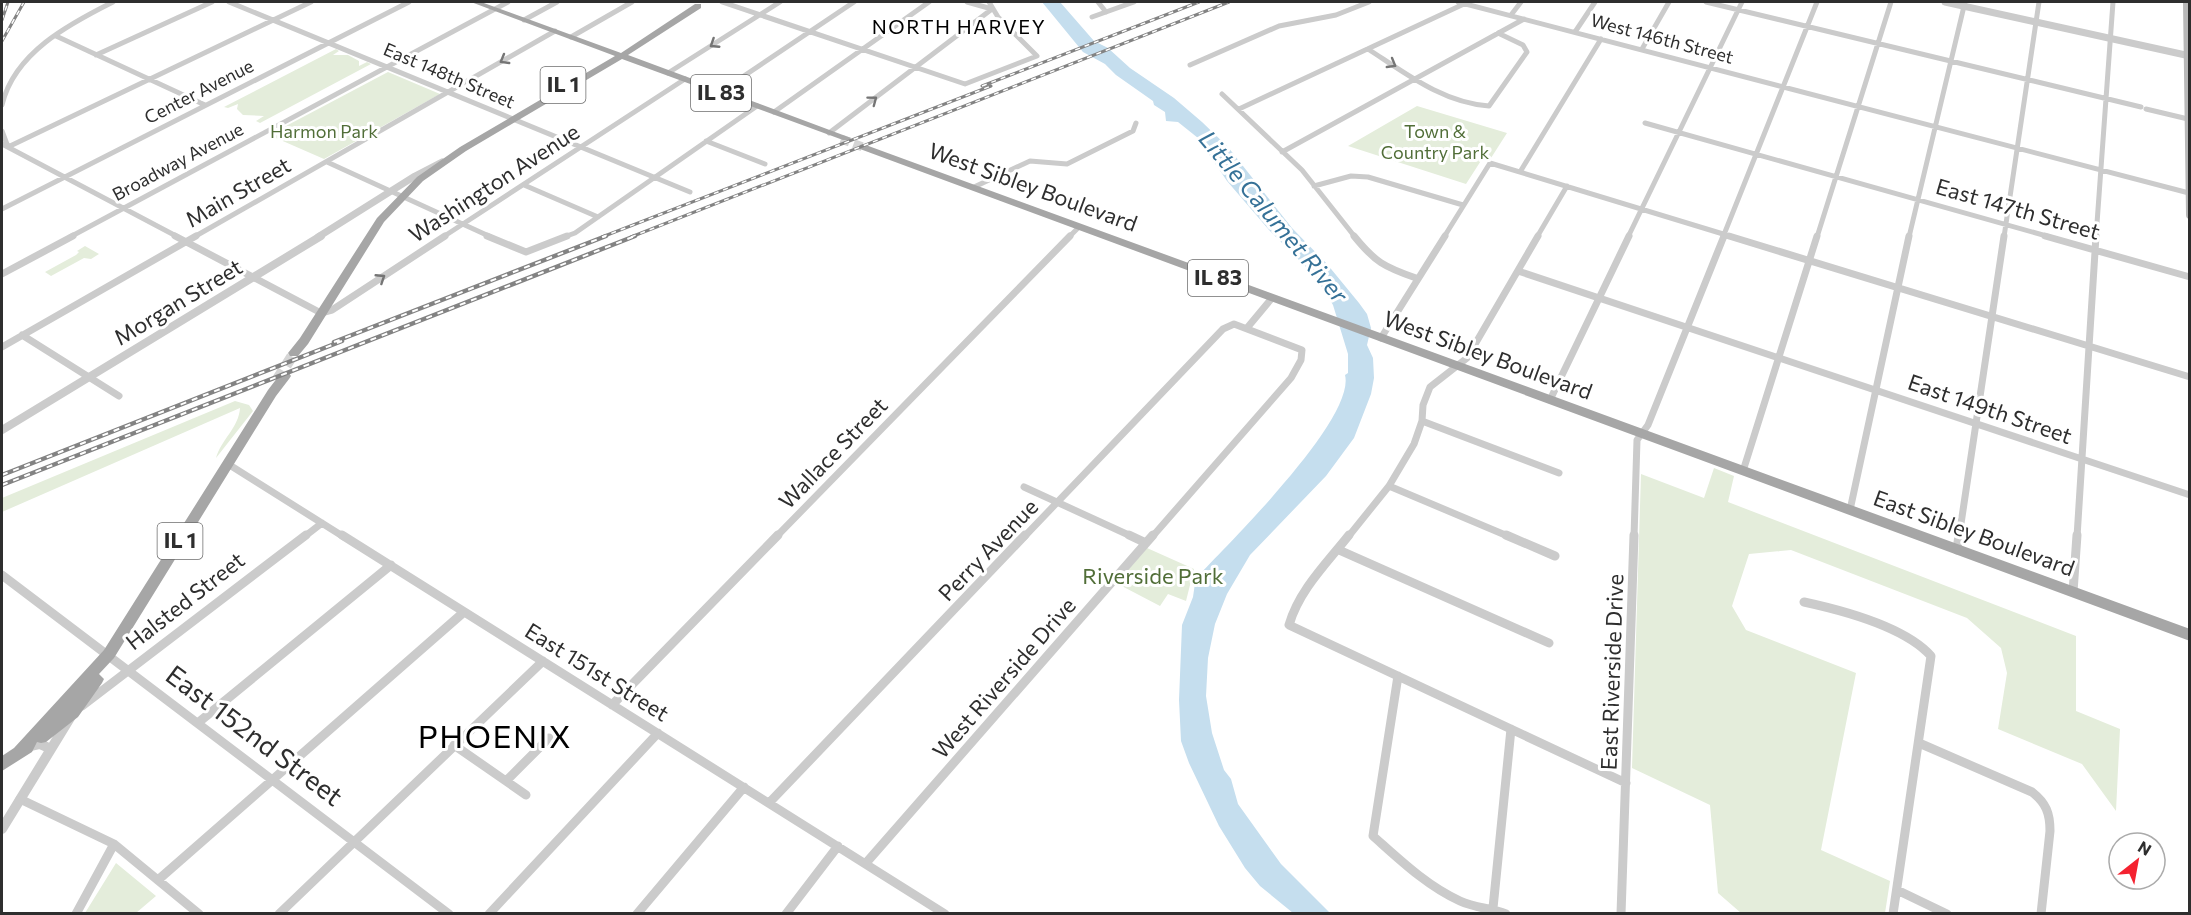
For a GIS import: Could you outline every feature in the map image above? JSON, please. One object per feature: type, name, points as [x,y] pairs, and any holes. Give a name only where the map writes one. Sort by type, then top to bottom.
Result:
[{"type":"main road","name":"IL 83","points":[[475,2],[844,139]]},
{"type":"main road","points":[[2187,2],[2190,215]]},
{"type":"main road","name":"IL 1","points":[[300,348],[399,193],[444,162],[702,4]]},
{"type":"main road","name":"West Sibley Boulevard","points":[[865,147],[1743,471]]},
{"type":"main road","name":"Halsted Street","points":[[23,749],[109,654],[281,378]]},
{"type":"main road","name":"East Sibley Boulevard","points":[[1743,471],[2190,635]]},
{"type":"main road","name":"Halsted Street","points":[[2,764],[73,713],[106,666],[109,654]]},
{"type":"street","points":[[2,105],[11,78],[34,54],[57,36],[113,2]]},
{"type":"street","points":[[96,55],[212,2]]},
{"type":"street","name":"East 148th Street","points":[[230,2],[690,192]]},
{"type":"street","points":[[5,146],[311,2]]},
{"type":"street","name":"Center Avenue","points":[[2,209],[409,2]]},
{"type":"street","name":"Broadway Avenue","points":[[2,274],[508,2]]},
{"type":"street","points":[[524,20],[558,2]]},
{"type":"street","points":[[571,37],[632,2]]},
{"type":"street","points":[[722,2],[965,84],[1037,56],[1028,43],[1002,21],[989,2]]},
{"type":"street","points":[[668,73],[780,2]]},
{"type":"street","points":[[720,92],[855,2]]},
{"type":"street","points":[[774,112],[929,2]]},
{"type":"street","points":[[967,2],[992,9]]},
{"type":"street","points":[[1098,2],[1106,12]]},
{"type":"street","points":[[1092,17],[1134,2]]},
{"type":"street","points":[[1190,65],[1279,26],[1336,15],[1369,2]]},
{"type":"street","name":"West 146th Street","points":[[1458,2],[2189,193]]},
{"type":"street","points":[[1510,15],[1521,2]]},
{"type":"street","points":[[1575,32],[1595,2]]},
{"type":"street","points":[[1642,50],[1669,2]]},
{"type":"street","points":[[1706,2],[2188,119]]},
{"type":"street","points":[[1550,400],[1742,2]]},
{"type":"street","name":"East Riverside Drive","points":[[1621,914],[1637,440],[1648,425],[1817,2]]},
{"type":"street","points":[[1743,471],[1891,2]]},
{"type":"street","points":[[1945,2],[1964,3],[2188,55]]},
{"type":"street","points":[[1957,550],[2039,2]]},
{"type":"street","points":[[2073,592],[2094,251],[2113,2]]},
{"type":"street","points":[[1239,110],[1466,3]]},
{"type":"street","points":[[1850,510],[1897,287],[1964,3]]},
{"type":"street","points":[[829,133],[992,9]]},
{"type":"street","points":[[1282,152],[1524,19]]},
{"type":"street","name":"Main Street","points":[[2,347],[555,31]]},
{"type":"street","points":[[1368,49],[1416,79],[1462,101],[1490,106],[1527,52],[1523,45],[1498,33]]},
{"type":"street","points":[[57,36],[205,105]]},
{"type":"street","points":[[1520,172],[1601,39]]},
{"type":"street","name":"Washington Avenue","points":[[321,313],[332,310],[686,79]]},
{"type":"street","points":[[1222,94],[1302,170],[1378,263],[1416,278]]},
{"type":"street","points":[[327,162],[399,193],[523,252],[575,233],[757,106]]},
{"type":"street","points":[[974,187],[1030,161],[1037,160],[1061,166],[1067,164],[1133,131],[1136,123]]},
{"type":"street","name":"East 147th Street","points":[[1645,123],[2190,278]]},
{"type":"street","points":[[2,131],[5,146]]},
{"type":"street","points":[[706,141],[765,164]]},
{"type":"street","points":[[5,146],[321,313]]},
{"type":"street","points":[[1378,337],[1490,163],[2190,377]]},
{"type":"street","points":[[1314,186],[1351,176],[1368,177],[1463,205]]},
{"type":"street","points":[[524,184],[598,217]]},
{"type":"street","points":[[1567,186],[1467,358],[1430,387],[1423,405],[1422,421],[1414,444],[1389,486],[1306,589],[1294,608],[1289,625],[1626,783]]},
{"type":"street","name":"Morgan Street","points":[[2,430],[373,204],[399,193]]},
{"type":"street","name":"Wallace Street","points":[[612,705],[1079,227]]},
{"type":"street","name":"East 149th Street","points":[[1518,271],[2190,495]]},
{"type":"street","points":[[1247,328],[1272,298]]},
{"type":"street","name":"Perry Avenue","points":[[770,803],[1223,329],[1234,324],[1247,328]]},
{"type":"street","name":"West Riverside Drive","points":[[866,863],[1291,378],[1301,360],[1302,350],[1247,328]]},
{"type":"street","points":[[22,336],[119,396]]},
{"type":"street","points":[[1422,421],[1559,473]]},
{"type":"street","name":"East 151st Street","points":[[228,464],[866,863],[940,912]]},
{"type":"street","points":[[1024,486],[1146,543]]},
{"type":"street","points":[[1389,486],[1555,556]]},
{"type":"street","name":"Halsted Street","points":[[73,713],[322,523]]},
{"type":"street","points":[[1339,550],[1549,643]]},
{"type":"street","points":[[199,722],[391,566]]},
{"type":"street","name":"East 152nd Street","points":[[2,574],[449,914]]},
{"type":"street","points":[[1804,602],[1863,620],[1914,641],[1929,651],[1931,661],[1893,914]]},
{"type":"street","points":[[158,880],[464,612]]},
{"type":"street","points":[[279,914],[543,661]]},
{"type":"street","points":[[1398,676],[1373,836],[1414,872],[1462,902],[1493,908],[1506,914]]},
{"type":"street","points":[[2,829],[73,713]]},
{"type":"street","points":[[1493,908],[1511,729]]},
{"type":"street","points":[[489,914],[658,733]]},
{"type":"street","points":[[506,781],[549,738]]},
{"type":"street","points":[[1919,743],[2032,792],[2045,804],[2050,827],[2041,914]]},
{"type":"street","points":[[23,749],[40,744],[51,749]]},
{"type":"street","points":[[454,745],[526,795]]},
{"type":"street","points":[[637,914],[744,787]]},
{"type":"street","points":[[20,798],[114,844],[200,914]]},
{"type":"street","points":[[76,914],[114,844]]},
{"type":"street","points":[[786,914],[838,846]]},
{"type":"street","points":[[1897,890],[1947,914]]},
{"type":"green space","points":[[336,49],[339,51],[333,55],[348,55],[359,61],[359,66],[367,62],[371,64],[260,123],[256,121],[264,116],[243,115],[237,109],[238,104],[228,108],[224,107]]},
{"type":"green space","name":"Harmon Park","points":[[388,72],[440,94],[324,159],[269,135]]},
{"type":"green space","name":"Town & Country Park","points":[[1417,106],[1507,133],[1491,158],[1484,156],[1466,184],[1348,146]]},
{"type":"green space","points":[[85,246],[99,254],[91,259],[84,258],[51,276],[45,272],[76,255],[79,252],[77,251]]},
{"type":"green space","points":[[235,401],[249,405],[253,411],[216,458],[237,421],[240,408],[2,512],[2,498]]},
{"type":"green space","points":[[1714,468],[1734,476],[1728,502],[2076,636],[2076,711],[2120,729],[2116,811],[2082,764],[1998,729],[2007,673],[2001,648],[1967,618],[1791,550],[1749,554],[1732,606],[1746,630],[1856,673],[1821,850],[1890,881],[1885,913],[1741,913],[1718,893],[1710,805],[1632,768],[1641,474],[1704,498]]},
{"type":"green space","name":"Riverside Park","points":[[1147,548],[1194,569],[1186,601],[1168,594],[1160,606],[1116,583]]},
{"type":"green space","points":[[116,863],[156,896],[136,913],[85,913]]},
{"type":"water","name":"Little Calumet River","points":[[1042,2],[1060,2],[1094,41],[1108,48],[1130,68],[1174,98],[1202,122],[1228,147],[1292,228],[1327,264],[1367,314],[1371,328],[1367,345],[1373,358],[1374,378],[1371,394],[1354,438],[1326,476],[1250,555],[1227,594],[1215,624],[1208,658],[1206,696],[1212,733],[1224,770],[1231,779],[1238,804],[1281,864],[1330,913],[1293,913],[1260,886],[1245,868],[1219,826],[1189,763],[1181,741],[1179,700],[1182,625],[1193,597],[1195,583],[1201,573],[1263,508],[1312,448],[1331,420],[1343,395],[1345,375],[1348,373],[1348,354],[1333,305],[1315,276],[1269,230],[1227,181],[1198,138],[1178,122],[1166,121],[1165,112],[1154,105],[1153,101],[1116,75],[1105,64],[1083,52]]},
{"type":"tunnel","points":[[841,139],[863,147]]},
{"type":"tunnel","points":[[277,380],[294,353]]},
{"type":"railway","points":[[2,20],[8,2]]},
{"type":"railway","points":[[2,41],[24,2]]},
{"type":"railway","points":[[982,86],[1199,2]]},
{"type":"railway","points":[[631,237],[1229,2]]},
{"type":"railway","points":[[602,237],[991,86]]},
{"type":"railway","points":[[334,342],[606,236]]},
{"type":"railway","points":[[2,485],[635,236]]},
{"type":"railway","points":[[2,475],[342,341]]},
{"type":"district","name":"NORTH HARVEY","points":[[959,27]]},
{"type":"district","name":"PHOENIX","points":[[495,737]]}]
